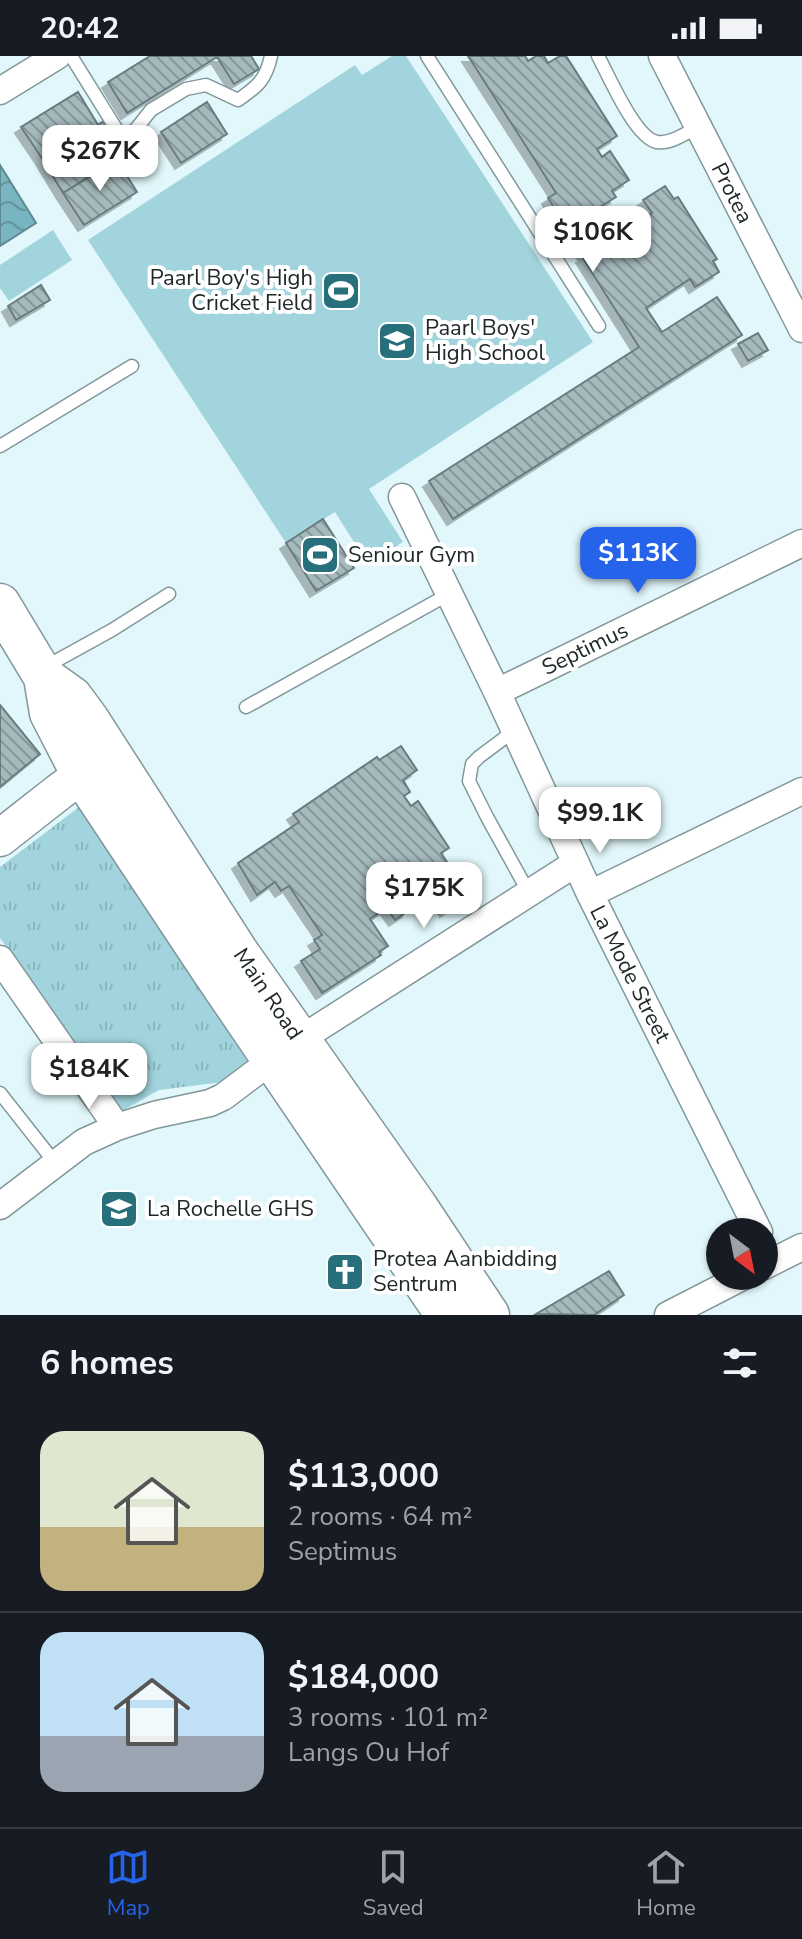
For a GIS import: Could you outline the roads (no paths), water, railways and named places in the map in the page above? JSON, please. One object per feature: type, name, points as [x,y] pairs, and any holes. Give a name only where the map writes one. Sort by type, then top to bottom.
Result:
[{"type":"main road","name":"Main Road","points":[[0,604],[42,674],[50,713],[97,764],[286,1049],[446,1315]]},
{"type":"main road","points":[[0,838],[97,764]]},
{"type":"main road","name":"Main Road","points":[[286,1049],[416,1205],[489,1315]]},
{"type":"street","points":[[0,91],[57,56]]},
{"type":"street","name":"Protea","points":[[662,56],[802,329]]},
{"type":"street","name":"La Mode Street","points":[[402,497],[515,730],[590,894],[752,1218]]},
{"type":"street","name":"Septimus","points":[[497,692],[802,543]]},
{"type":"street","points":[[590,894],[802,791]]},
{"type":"street","points":[[0,1206],[84,1142],[154,1115],[210,1103],[223,1097],[286,1049],[576,863]]},
{"type":"street","points":[[0,959],[117,1127]]},
{"type":"street","points":[[778,1253],[802,1247]]},
{"type":"street","points":[[668,1315],[717,1290]]},
{"type":"lane","points":[[71,56],[117,130],[126,136],[151,110],[186,89],[206,85],[238,100],[268,75],[271,56]]},
{"type":"lane","points":[[427,56],[599,326]]},
{"type":"lane","points":[[598,56],[633,122],[650,139],[659,143],[670,141],[698,127]]},
{"type":"lane","points":[[0,446],[132,366]]},
{"type":"lane","points":[[42,674],[169,594]]},
{"type":"lane","points":[[246,707],[449,594]]},
{"type":"lane","points":[[515,730],[472,764],[469,781],[529,893]]},
{"type":"lane","points":[[0,1093],[56,1164]]},
{"type":"lane","points":[[0,1118],[12,1109]]},
{"type":"water","points":[[0,165],[36,223],[0,246]]},
{"type":"place","name":"Paarl Boy's High Cricket Field","points":[[341,291]]},
{"type":"place","name":"Paarl Boys' High School","points":[[397,341]]},
{"type":"place","name":"Seniour Gym","points":[[320,555]]},
{"type":"place","name":"La Rochelle GHS","points":[[119,1209]]},
{"type":"place","name":"Protea Aanbidding Sentrum","points":[[345,1272]]}]
